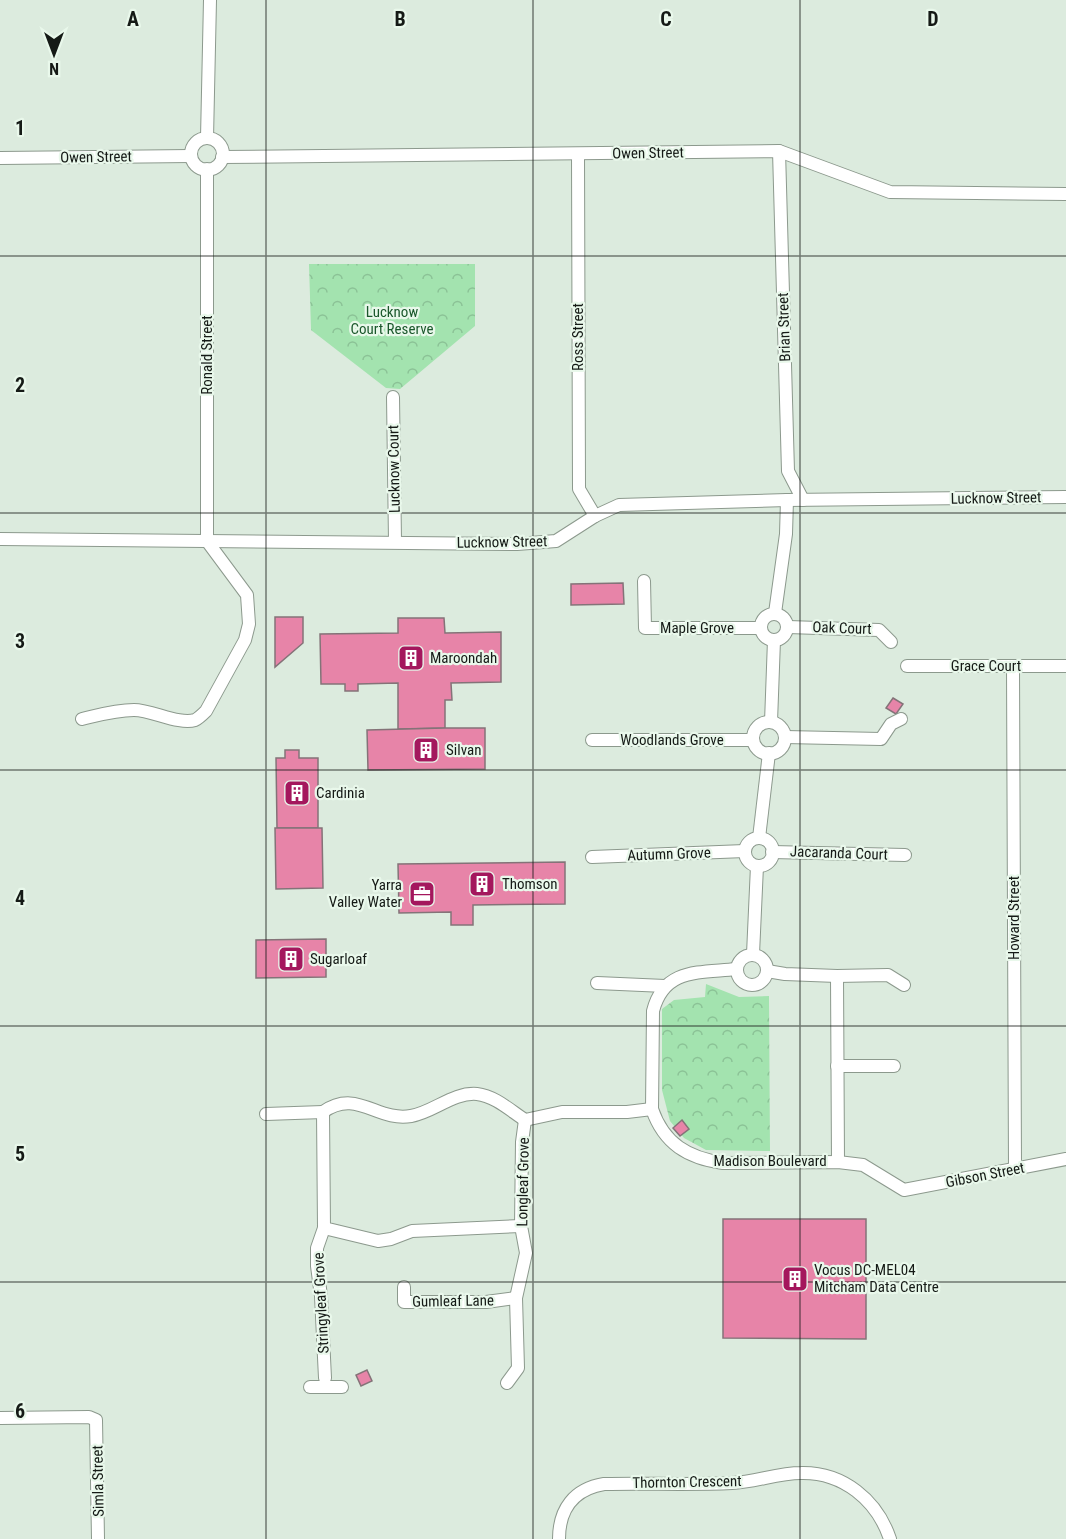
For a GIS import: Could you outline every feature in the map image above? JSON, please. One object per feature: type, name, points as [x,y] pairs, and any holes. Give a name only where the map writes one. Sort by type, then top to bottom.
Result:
[{"type":"street","points":[[207,138],[210,0]]},
{"type":"street","points":[[207,138],[221,146],[222,157],[216,166],[207,169],[197,166],[191,156],[191,150],[197,141],[207,138]]},
{"type":"street","name":"Owen Street","points":[[222,157],[778,152],[890,192],[1066,194]]},
{"type":"street","name":"Brian Street","points":[[778,152],[788,471],[803,500]]},
{"type":"street","name":"Ross Street","points":[[578,154],[579,489],[595,516]]},
{"type":"street","name":"Owen Street","points":[[0,158],[191,156]]},
{"type":"street","name":"Ronald Street","points":[[207,169],[207,541]]},
{"type":"street","name":"Lucknow Court","points":[[393,397],[395,541]]},
{"type":"street","name":"Lucknow Street","points":[[0,539],[395,541],[509,544],[556,541],[595,516],[619,505],[787,500],[1066,497]]},
{"type":"street","points":[[775,613],[786,534],[787,500]]},
{"type":"street","points":[[82,719],[115,711],[145,710],[184,721],[196,719],[206,711],[245,640],[249,624],[247,595],[207,541]]},
{"type":"street","name":"Maple Grove","points":[[644,581],[645,628],[760,627]]},
{"type":"street","points":[[775,613],[783,616],[788,627],[783,636],[774,640],[764,636],[760,627],[763,619],[775,613]]},
{"type":"street","name":"Oak Court","points":[[788,627],[879,630],[891,642]]},
{"type":"street","points":[[771,722],[774,640]]},
{"type":"street","name":"Grace Court","points":[[907,666],[1066,666]]},
{"type":"street","name":"Howard Street","points":[[1013,667],[1015,1169]]},
{"type":"street","points":[[785,737],[881,739],[891,724],[901,719]]},
{"type":"street","points":[[771,722],[781,727],[785,737],[782,747],[769,753],[759,750],[753,740],[760,724],[771,722]]},
{"type":"street","name":"Woodlands Grove","points":[[592,740],[753,740]]},
{"type":"street","points":[[759,838],[769,753]]},
{"type":"street","points":[[759,838],[768,842],[772,852],[768,862],[757,866],[748,860],[745,851],[750,842],[759,838]]},
{"type":"street","name":"Autumn Grove","points":[[592,857],[745,851]]},
{"type":"street","name":"Jacaranda Court","points":[[772,852],[905,855]]},
{"type":"street","points":[[753,954],[757,866]]},
{"type":"street","points":[[753,954],[764,960],[767,971],[762,982],[751,986],[740,981],[736,969],[741,958],[753,954]]},
{"type":"street","points":[[597,983],[665,986],[679,977],[736,969]]},
{"type":"street","points":[[767,971],[837,976],[888,975],[904,985]]},
{"type":"street","points":[[837,976],[838,1162]]},
{"type":"street","name":"Madison Boulevard","points":[[665,986],[657,997],[653,1011],[652,1109],[657,1123],[669,1140],[688,1155],[723,1163],[838,1162],[863,1165],[904,1190]]},
{"type":"street","points":[[837,1066],[894,1066]]},
{"type":"street","points":[[266,1114],[323,1112],[331,1106],[345,1102],[360,1104],[391,1115],[411,1116],[464,1095],[478,1094],[495,1100],[525,1120],[562,1112],[627,1112],[652,1109]]},
{"type":"street","points":[[323,1112],[324,1228],[378,1241],[412,1231],[521,1226]]},
{"type":"street","name":"Longleaf Grove","points":[[507,1383],[518,1368],[516,1298],[526,1253],[521,1226],[522,1142],[525,1120]]},
{"type":"street","name":"Gibson Street","points":[[904,1190],[1066,1158]]},
{"type":"street","name":"Stringyleaf Grove","points":[[324,1228],[317,1248],[317,1257],[325,1378]]},
{"type":"street","name":"Gumleaf Lane","points":[[404,1287],[404,1302],[486,1302],[516,1298]]},
{"type":"street","name":"Simla Street","points":[[0,1418],[89,1417],[95,1419],[97,1422],[99,1539]]},
{"type":"street","name":"Thornton Crescent","points":[[559,1539],[561,1516],[567,1505],[592,1485],[735,1483],[799,1473],[816,1473],[836,1479],[856,1489],[878,1513],[890,1539]]},
{"type":"green space","name":"Lucknow Court Reserve","points":[[309,264],[475,264],[475,326],[400,389],[386,388],[311,330]]},
{"type":"green space","points":[[706,984],[739,997],[769,996],[770,1151],[706,1150],[684,1138],[670,1121],[662,1090],[662,1009],[674,1000],[705,997]]},
{"type":"building","points":[[623,583],[624,604],[571,605],[571,584]]},
{"type":"building","points":[[275,617],[303,617],[303,643],[275,667]]},
{"type":"building","name":"Maroondah","points":[[398,618],[444,618],[445,633],[501,632],[501,682],[451,683],[452,700],[445,700],[445,728],[398,729],[398,683],[358,684],[358,691],[345,691],[345,684],[321,684],[320,634],[398,633]]},
{"type":"building","points":[[893,698],[903,704],[896,714],[886,708]]},
{"type":"building","name":"Silvan","points":[[485,728],[485,769],[368,770],[367,730]]},
{"type":"building","name":"Cardinia","points":[[285,750],[299,750],[299,758],[318,758],[318,828],[277,828],[276,758],[285,758]]},
{"type":"building","name":"Cardinia","points":[[275,828],[322,828],[323,888],[276,889]]},
{"type":"building","name":"Thomson","points":[[565,862],[565,904],[473,905],[473,925],[451,925],[451,912],[399,913],[398,864]]},
{"type":"building","name":"Sugarloaf","points":[[326,939],[326,977],[256,978],[256,940]]},
{"type":"building","points":[[682,1120],[689,1129],[680,1136],[673,1128]]},
{"type":"building","name":"Vocus DC-MEL04 Mitcham Data Centre","points":[[723,1219],[866,1219],[866,1339],[723,1338]]},
{"type":"building","points":[[367,1370],[372,1381],[361,1386],[356,1375]]},
{"type":"place","name":"Maroondah","points":[[411,658]]},
{"type":"place","name":"Silvan","points":[[426,750]]},
{"type":"place","name":"Cardinia","points":[[297,793]]},
{"type":"place","name":"Thomson","points":[[482,884]]},
{"type":"place","name":"Yarra Valley Water","points":[[422,894]]},
{"type":"place","name":"Sugarloaf","points":[[291,959]]},
{"type":"place","name":"Vocus DC-MEL04 Mitcham Data Centre","points":[[795,1279]]}]
